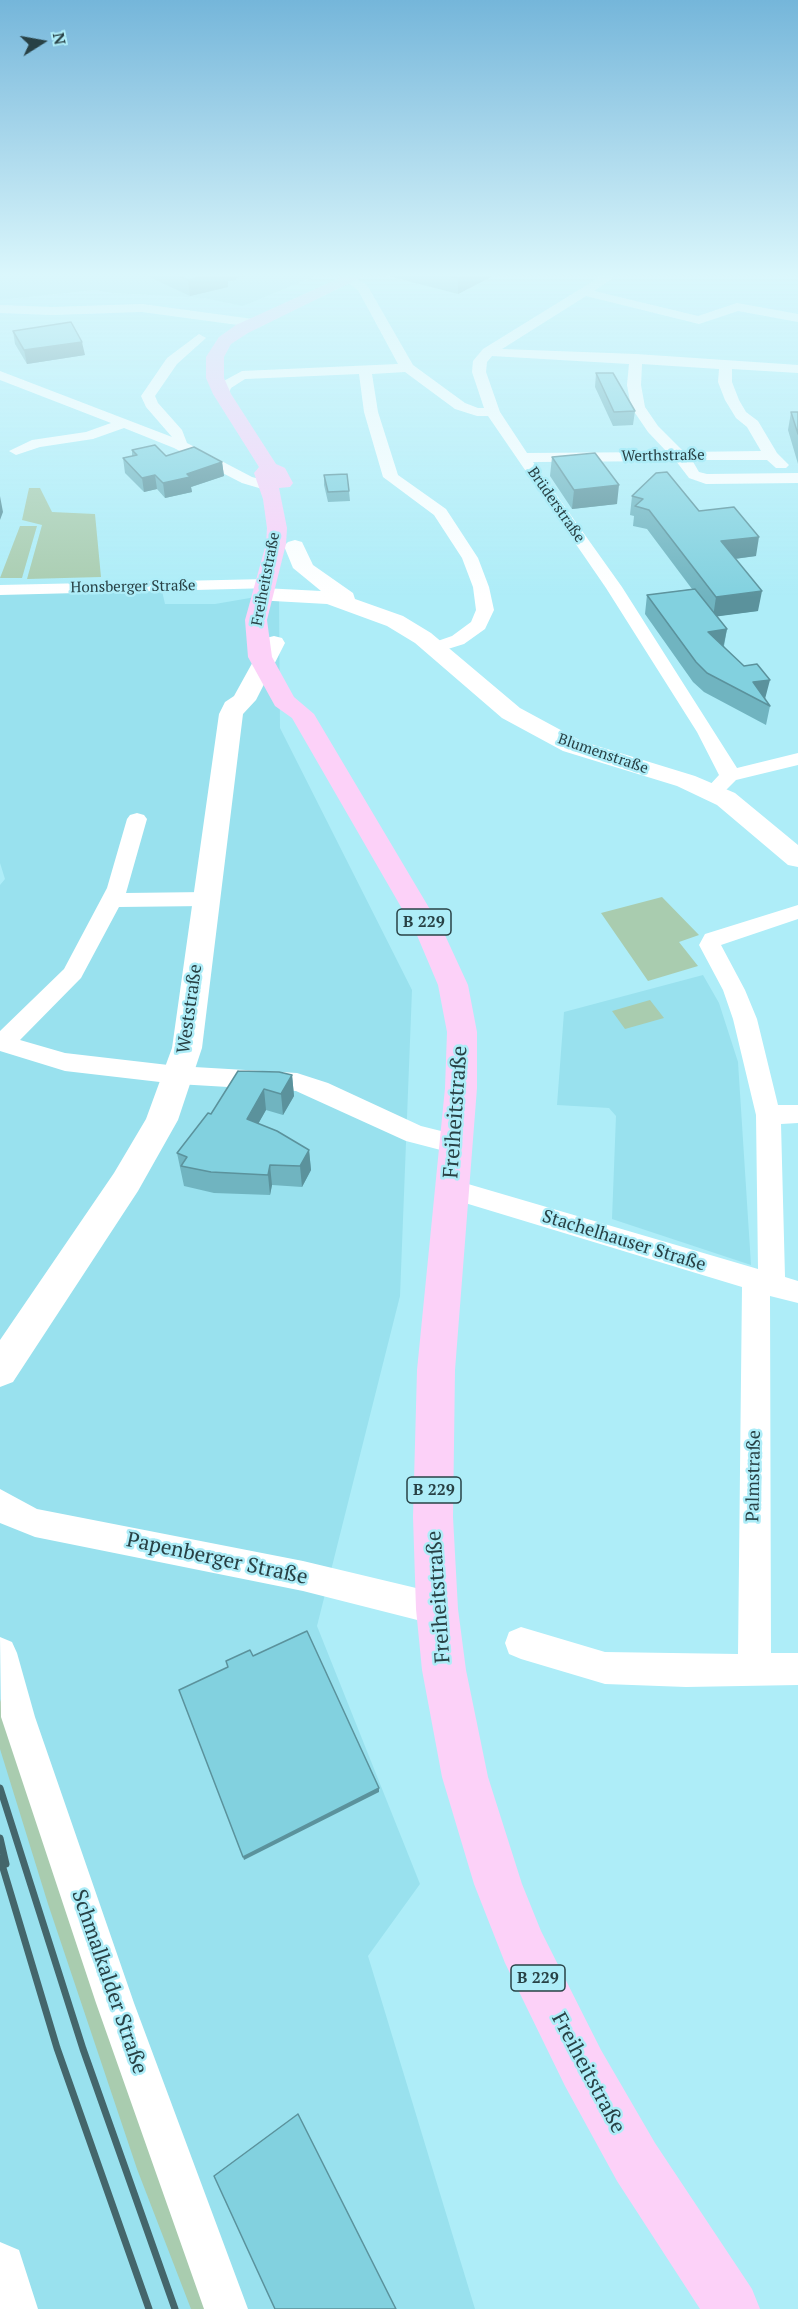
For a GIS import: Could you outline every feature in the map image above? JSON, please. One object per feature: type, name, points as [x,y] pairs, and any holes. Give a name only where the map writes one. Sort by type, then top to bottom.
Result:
[{"type":"main road","name":"Freiheitstraße","points":[[218,383],[222,394],[269,477],[277,528],[274,590]]},
{"type":"main road","name":"Freiheitstraße","points":[[269,477],[278,472],[291,504],[295,546],[274,590],[256,620],[265,652],[284,701],[302,714],[430,933],[453,985],[462,1032],[461,1088],[436,1370],[433,1517],[437,1609],[454,1733],[465,1777],[495,1874],[522,1946],[583,2068],[636,2162],[732,2309]]},
{"type":"street","points":[[19,383],[179,445],[247,480],[269,477]]},
{"type":"street","points":[[157,383],[148,396],[151,404],[177,433],[180,439],[179,445]]},
{"type":"street","points":[[222,394],[225,386],[230,383]]},
{"type":"street","points":[[367,383],[370,412],[391,477],[440,512],[470,558],[481,587],[485,610],[479,625],[458,640],[435,648]]},
{"type":"street","points":[[428,383],[452,401],[469,410],[490,407]]},
{"type":"street","name":"Brüderstraße","points":[[482,383],[490,407],[614,587],[727,767],[721,784]]},
{"type":"street","points":[[634,383],[639,407],[653,429],[700,478],[796,478]]},
{"type":"street","points":[[725,383],[741,415],[753,424],[771,456],[796,478]]},
{"type":"street","points":[[16,451],[37,443],[88,436],[123,424]]},
{"type":"street","name":"Werthstraße","points":[[523,458],[771,456]]},
{"type":"street","name":"Blumenstraße","points":[[295,546],[304,568],[333,587],[351,603]]},
{"type":"street","name":"Honsberger Straße","points":[[0,590],[274,590]]},
{"type":"street","name":"Blumenstraße","points":[[274,590],[351,603],[395,621],[435,648],[511,713],[572,746],[721,784],[726,799],[798,859]]},
{"type":"street","name":"Weststraße","points":[[0,1371],[126,1182],[162,1120],[187,1048],[227,735],[234,707],[244,700],[265,652]]},
{"type":"street","points":[[721,784],[798,759]]},
{"type":"street","points":[[1,1042],[19,1029],[73,973],[118,888],[137,819]]},
{"type":"street","points":[[111,900],[206,898]]},
{"type":"street","name":"Palmstraße","points":[[754,1670],[775,1286],[768,1115],[745,1018],[734,990],[710,945],[713,939],[798,912]]},
{"type":"street","points":[[1,1042],[65,1062],[177,1075],[297,1082],[319,1089],[415,1134],[456,1144]]},
{"type":"street","points":[[768,1115],[798,1114]]},
{"type":"street","name":"Stachelhauser Straße","points":[[451,1189],[775,1286]]},
{"type":"street","name":"Papenberger Straße","points":[[0,1503],[9,1512],[35,1523],[303,1576],[437,1609]]},
{"type":"street","points":[[521,1643],[605,1668],[798,1669]]},
{"type":"street","name":"Schmalkalder Straße","points":[[0,1653],[22,1728],[115,2002],[226,2309]]},
{"type":"street","points":[[0,2269],[10,2309]]},
{"type":"shaded area","points":[[162,591],[165,604],[215,604],[279,593],[280,728],[412,990],[400,1296],[317,1626],[420,1884],[368,1956],[475,2309],[0,2309],[0,885],[5,879],[0,863],[0,593]]},
{"type":"shaded area","points":[[703,975],[719,1003],[738,1062],[751,1265],[612,1219],[616,1116],[609,1108],[557,1105],[564,1012]]},
{"type":"green space","points":[[29,488],[40,488],[52,512],[95,514],[101,577],[27,579],[42,525],[22,520]]},
{"type":"green space","points":[[20,526],[37,526],[22,578],[0,578]]},
{"type":"green space","points":[[662,897],[699,935],[679,942],[698,966],[648,981],[601,913]]},
{"type":"green space","points":[[650,1000],[664,1018],[625,1029],[612,1011]]},
{"type":"green space","points":[[0,1699],[52,1860],[212,2309],[191,2309],[137,2169],[48,1904],[0,1749]]},
{"type":"building","points":[[601,383],[619,383],[635,411],[614,412]]},
{"type":"building","points":[[791,412],[798,412],[798,434]]},
{"type":"building","points":[[155,445],[166,456],[194,447],[222,462],[187,474],[190,477],[163,483],[155,475],[142,478],[123,458],[137,455],[132,450]]},
{"type":"building","points":[[595,453],[619,485],[574,490],[552,457]]},
{"type":"building","points":[[667,472],[699,511],[734,507],[759,537],[721,541],[762,591],[716,597],[649,510],[635,506],[643,499],[632,496],[656,473]]},
{"type":"building","points":[[347,474],[349,491],[328,492],[324,475]]},
{"type":"building","points":[[695,589],[727,629],[708,632],[744,666],[757,664],[770,680],[753,682],[770,706],[707,673],[696,662],[647,595]]},
{"type":"building","points":[[238,1071],[279,1072],[292,1075],[281,1094],[264,1089],[247,1119],[277,1131],[309,1150],[300,1166],[270,1165],[268,1175],[211,1172],[181,1166],[187,1157],[177,1153],[208,1113],[211,1114]]},
{"type":"building","points":[[307,1631],[379,1788],[243,1857],[179,1690],[228,1667],[226,1661],[250,1650],[253,1656]]},
{"type":"building","points":[[298,2114],[396,2309],[275,2309],[214,2176]]},
{"type":"railway","points":[[0,1788],[83,2049],[175,2309]]},
{"type":"railway","points":[[0,1838],[6,1864]]},
{"type":"railway","points":[[0,1858],[57,2048],[149,2309]]}]
